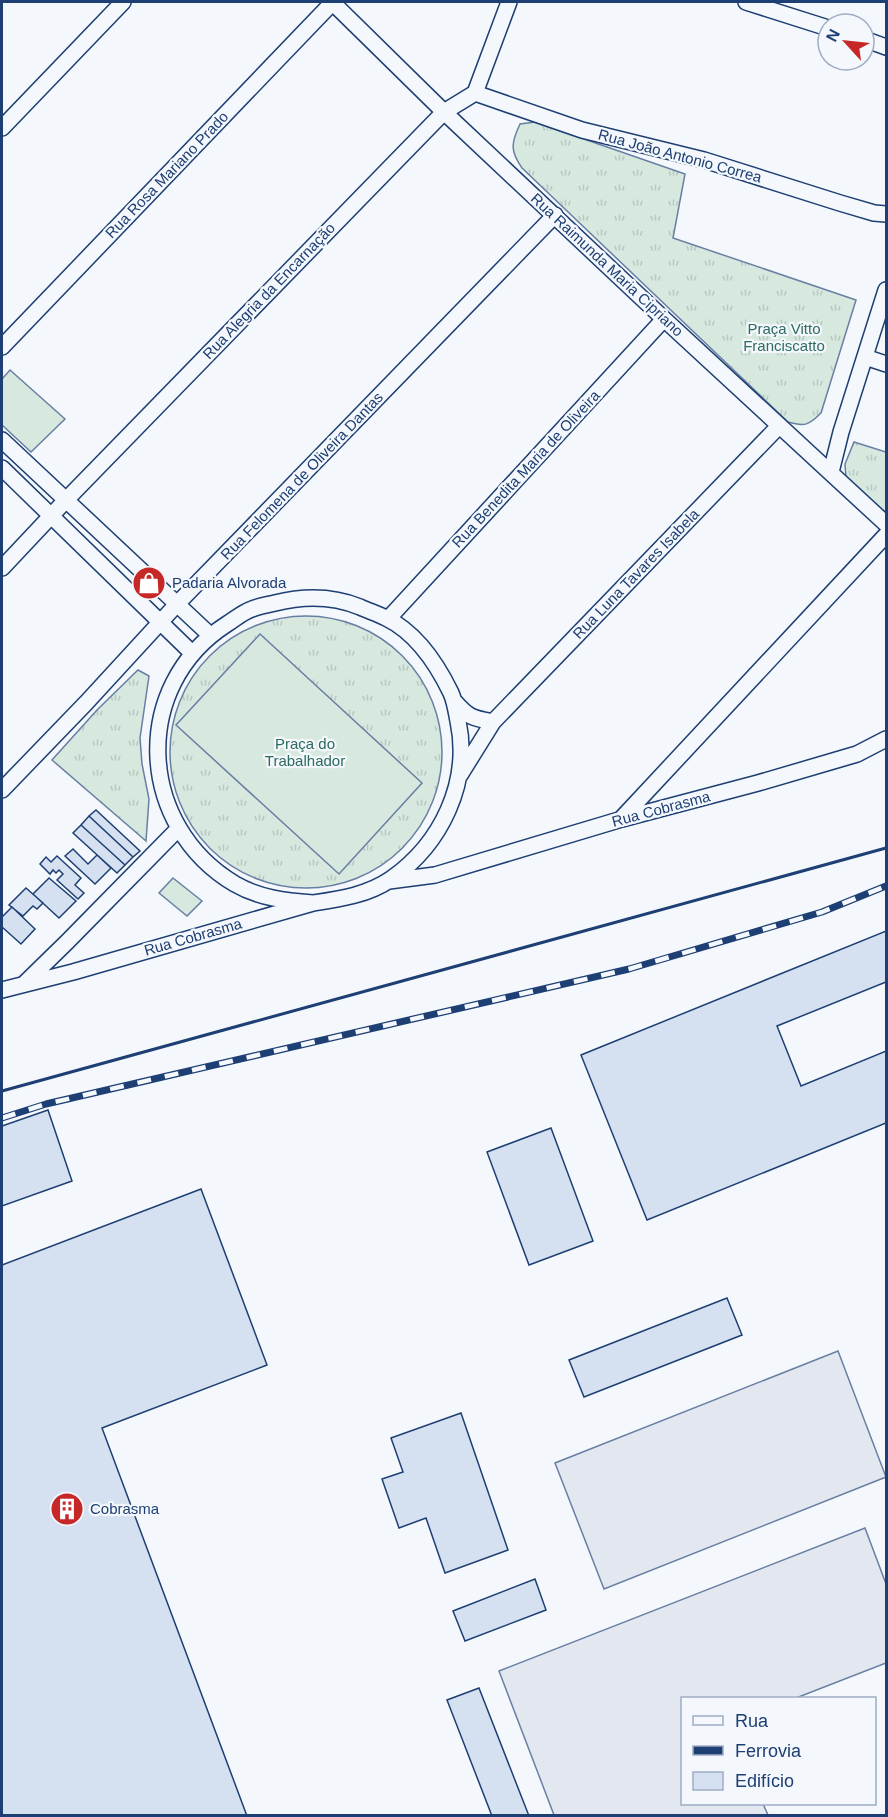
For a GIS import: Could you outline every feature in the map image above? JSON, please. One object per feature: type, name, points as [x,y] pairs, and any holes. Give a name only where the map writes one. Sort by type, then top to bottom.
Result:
[{"type":"street","points":[[2,128],[123,2]]},
{"type":"street","name":"Rua Raimunda Maria Cipriano","points":[[332,2],[444,112],[886,524]]},
{"type":"street","name":"Rua Rosa Mariano Prado","points":[[2,347],[332,2]]},
{"type":"street","points":[[475,93],[509,2]]},
{"type":"street","points":[[746,2],[816,24]]},
{"type":"street","name":"Rua Alegria da Encarnação","points":[[2,568],[444,112],[475,93]]},
{"type":"street","name":"Rua João Antonio Correa","points":[[475,93],[582,130],[704,160],[840,203],[874,213],[886,214]]},
{"type":"street","name":"Rua Felomena de Oliveira Dantas","points":[[2,790],[177,604],[555,215]]},
{"type":"street","points":[[831,472],[841,432],[886,290]]},
{"type":"street","name":"Rua Benedita Maria de Oliveira","points":[[388,619],[664,319]]},
{"type":"street","points":[[865,357],[886,364]]},
{"type":"street","name":"Rua Luna Tavares Isabela","points":[[460,775],[493,722],[779,426]]},
{"type":"street","points":[[2,440],[210,635]]},
{"type":"street","points":[[2,468],[192,653]]},
{"type":"street","points":[[622,819],[886,535]]},
{"type":"street","points":[[296,598],[344,601],[388,619],[417,640],[439,668],[454,701],[462,737],[460,775],[447,817],[422,854],[389,881],[353,897],[313,903],[273,899],[235,885],[203,861],[178,829],[167,807],[160,783],[157,759],[158,735],[164,705],[175,678],[192,653],[210,635],[250,609],[296,598]]},
{"type":"street","points":[[454,701],[466,714],[493,722]]},
{"type":"street","name":"Rua Cobrasma","points":[[389,881],[435,875],[622,819],[758,783],[857,754],[886,739]]},
{"type":"street","name":"Rua Cobrasma","points":[[24,984],[178,829]]},
{"type":"street","points":[[422,854],[429,870],[435,875]]},
{"type":"street","name":"Rua Cobrasma","points":[[2,990],[313,903]]},
{"type":"street","points":[[67,942],[65,958],[73,972]]},
{"type":"green space","name":"Praça Vitto Franciscatto","points":[[535,122],[685,174],[673,238],[856,300],[821,413],[817,417],[803,425],[788,422],[522,168],[515,157],[513,147],[515,136],[520,124]]},
{"type":"green space","points":[[10,370],[65,419],[31,452],[2,425],[2,379]]},
{"type":"green space","points":[[854,442],[886,452],[886,516],[846,478],[845,464]]},
{"type":"green space","name":"Praça do Trabalhador","points":[[306,616],[345,622],[370,632],[402,656],[419,677],[431,700],[439,726],[442,752],[436,791],[426,816],[402,848],[381,865],[358,877],[332,885],[306,888],[267,882],[242,872],[210,848],[193,827],[181,804],[173,778],[170,752],[176,713],[186,688],[210,656],[231,639],[254,627],[280,619]]},
{"type":"green space","points":[[260,634],[422,783],[339,874],[176,725]]},
{"type":"green space","points":[[138,670],[149,676],[140,738],[142,764],[149,799],[146,841],[52,760],[97,710]]},
{"type":"green space","points":[[173,878],[202,901],[187,916],[159,893]]},
{"type":"shaded area","points":[[838,1351],[886,1477],[604,1589],[555,1463]]},
{"type":"shaded area","points":[[865,1528],[886,1584],[886,1663],[799,1697],[681,1697],[681,1805],[763,1805],[768,1815],[554,1815],[499,1671]]},
{"type":"building","points":[[96,810],[140,851],[133,857],[89,816]]},
{"type":"building","points":[[89,816],[133,857],[125,865],[81,825]]},
{"type":"building","points":[[81,825],[125,865],[117,873],[73,833]]},
{"type":"building","points":[[73,849],[88,864],[97,855],[111,868],[95,884],[65,856]]},
{"type":"building","points":[[57,856],[81,878],[75,885],[84,893],[78,899],[57,880],[63,874],[59,870],[56,873],[53,870],[50,874],[40,864],[46,857],[51,862]]},
{"type":"building","points":[[49,878],[76,901],[59,918],[33,894]]},
{"type":"building","points":[[26,888],[43,903],[37,909],[33,906],[23,916],[9,905]]},
{"type":"building","points":[[12,907],[35,929],[21,944],[2,927],[2,917]]},
{"type":"building","points":[[886,931],[886,982],[777,1026],[801,1086],[886,1051],[886,1123],[647,1220],[581,1055]]},
{"type":"building","points":[[48,1110],[72,1181],[2,1206],[2,1126]]},
{"type":"building","points":[[551,1128],[593,1241],[529,1265],[487,1152]]},
{"type":"building","name":"Cobrasma","points":[[201,1189],[267,1365],[102,1428],[247,1816],[2,1816],[2,1265]]},
{"type":"building","points":[[727,1298],[742,1335],[584,1397],[569,1360]]},
{"type":"building","points":[[461,1413],[508,1550],[445,1573],[426,1518],[399,1528],[382,1479],[403,1472],[391,1438]]},
{"type":"building","points":[[535,1579],[546,1610],[465,1641],[453,1611]]},
{"type":"building","points":[[479,1688],[529,1816],[492,1816],[447,1700]]},
{"type":"railway","points":[[2,1118],[46,1104],[629,969],[822,912],[886,886]]},
{"type":"wall","points":[[2,1091],[886,848]]},
{"type":"place","name":"Padaria Alvorada","points":[[149,583]]},
{"type":"place","name":"Cobrasma","points":[[67,1509]]}]
